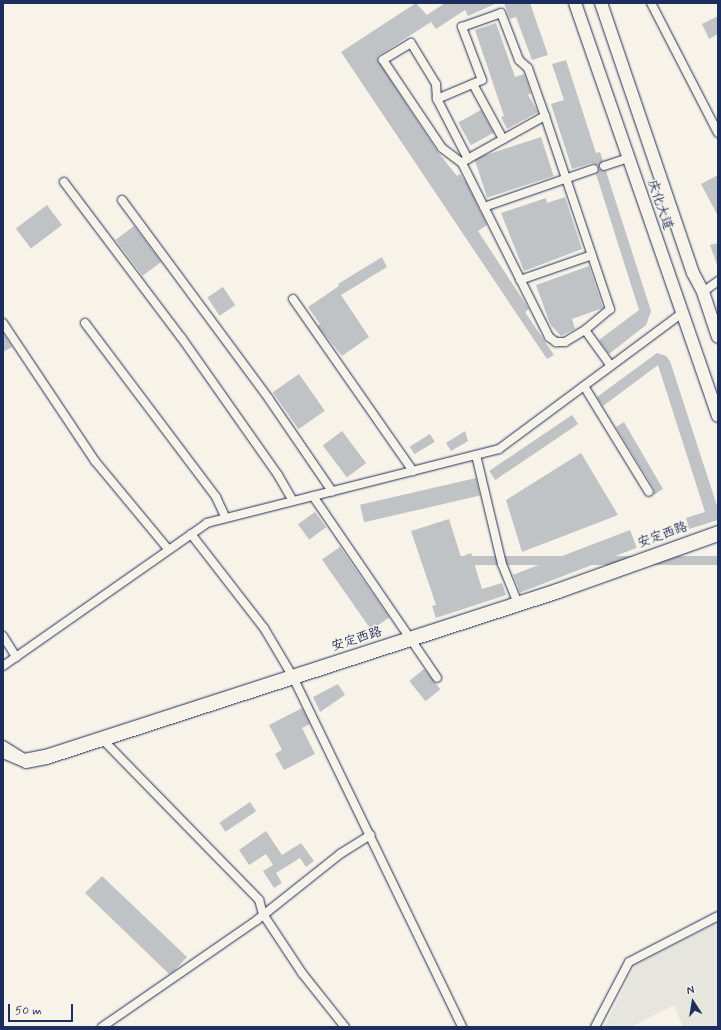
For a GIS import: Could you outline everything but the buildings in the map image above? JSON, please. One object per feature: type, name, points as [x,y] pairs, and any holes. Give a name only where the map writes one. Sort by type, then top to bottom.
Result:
[{"type":"highway","name":"庆化大道","points":[[575,3],[718,416]]},
{"type":"highway","name":"庆化大道","points":[[601,3],[693,273],[703,292],[718,337]]},
{"type":"street","points":[[651,3],[718,133]]},
{"type":"street","points":[[437,100],[482,80],[462,26],[501,13],[518,60],[528,68],[610,309],[585,330],[565,342],[552,340],[484,207],[465,161],[437,100],[436,84],[411,43],[383,60],[442,148],[465,161]]},
{"type":"street","points":[[473,84],[503,140]]},
{"type":"street","points":[[465,161],[545,116]]},
{"type":"street","points":[[604,166],[628,158]]},
{"type":"street","points":[[484,207],[594,169]]},
{"type":"street","points":[[64,182],[181,337],[278,475],[293,501]]},
{"type":"street","points":[[122,200],[265,392],[332,492]]},
{"type":"street","points":[[520,280],[592,255]]},
{"type":"street","points":[[703,292],[718,281]]},
{"type":"street","points":[[293,299],[413,471]]},
{"type":"street","points":[[3,666],[207,523],[499,449],[682,313]]},
{"type":"street","points":[[3,323],[95,461],[168,549]]},
{"type":"street","points":[[85,323],[216,497],[226,518]]},
{"type":"street","points":[[585,330],[611,366]]},
{"type":"street","points":[[584,386],[649,492]]},
{"type":"street","points":[[476,455],[502,564],[517,601]]},
{"type":"street","points":[[313,496],[437,678]]},
{"type":"street","name":"安定西路","points":[[3,754],[18,762],[36,763],[105,742],[411,638],[718,530]]},
{"type":"street","points":[[191,534],[264,628],[293,677],[462,1027]]},
{"type":"street","name":"安定西路","points":[[411,638],[559,594],[718,537]]},
{"type":"street","points":[[3,636],[16,657]]},
{"type":"street","name":"安定西路","points":[[3,745],[24,758],[45,754],[293,677]]},
{"type":"street","points":[[105,742],[259,900],[263,914],[302,973],[345,1027]]},
{"type":"street","points":[[102,1027],[263,914],[340,854],[370,835]]},
{"type":"street","points":[[595,1027],[629,962],[718,916]]},
{"type":"shaded area","points":[[718,922],[718,1027],[683,1027],[674,1005],[631,1027],[604,1027],[635,965]]}]
